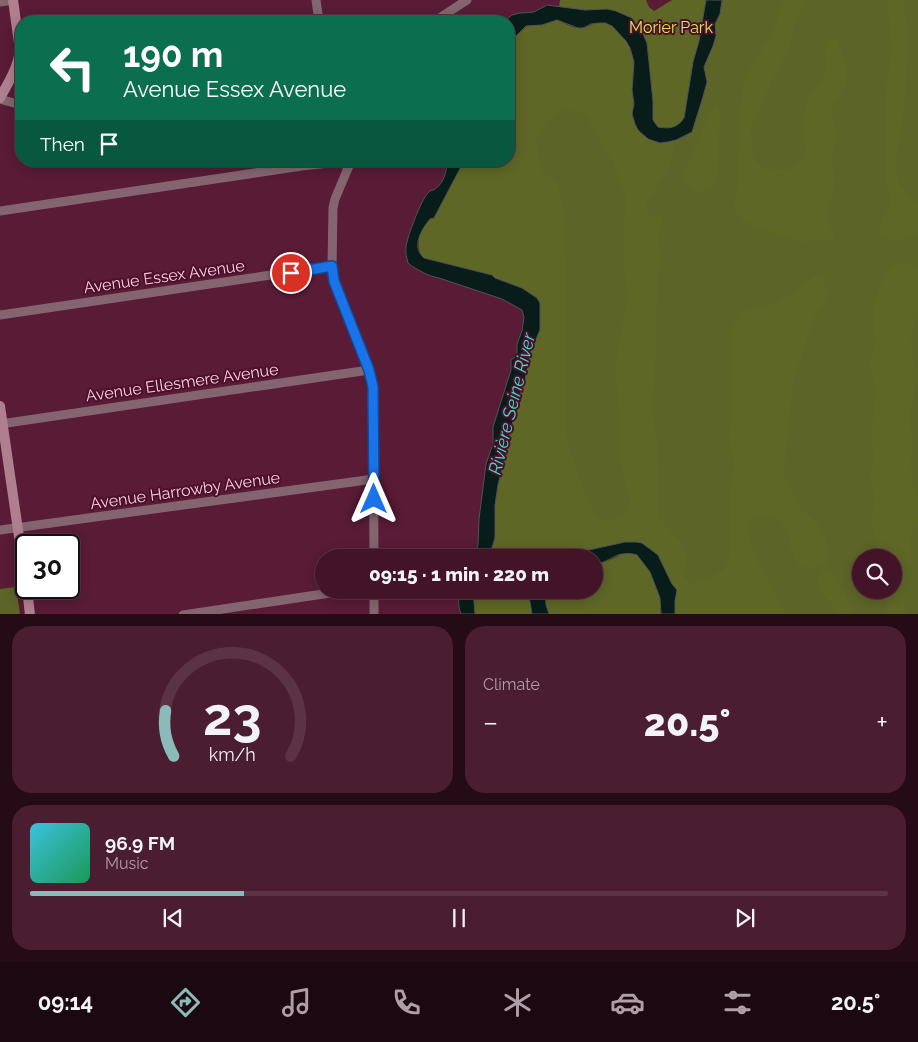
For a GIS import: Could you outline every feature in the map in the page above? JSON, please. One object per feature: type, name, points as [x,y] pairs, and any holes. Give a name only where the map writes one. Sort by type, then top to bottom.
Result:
[{"type":"street","points":[[0,2],[13,0],[15,15]]},
{"type":"street","points":[[316,0],[318,15]]},
{"type":"street","points":[[444,15],[467,0]]},
{"type":"street","points":[[15,68],[0,98],[15,103]]},
{"type":"street","points":[[0,211],[295,167]]},
{"type":"street","points":[[349,167],[334,208],[332,266],[338,293],[369,370],[373,387],[374,549]]},
{"type":"street","name":"Avenue Essex Avenue","points":[[0,315],[332,266]]},
{"type":"street","name":"Avenue Ellesmere Avenue","points":[[1,423],[369,370]]},
{"type":"street","points":[[0,406],[19,534]]},
{"type":"street","name":"Avenue Harrowby Avenue","points":[[0,530],[374,479]]},
{"type":"street","points":[[183,614],[315,595]]},
{"type":"street","points":[[28,599],[30,614]]},
{"type":"street","points":[[374,599],[374,614]]},
{"type":"green space","name":"Morier Park","points":[[560,0],[646,0],[649,7],[654,11],[672,0],[706,0],[684,118],[679,124],[671,128],[663,128],[658,127],[653,120],[647,43],[616,11],[559,7]]},
{"type":"green space","points":[[722,0],[918,0],[918,614],[675,614],[675,601],[658,555],[603,556],[603,549],[492,549],[495,538],[495,505],[540,303],[430,219],[460,167],[515,167],[515,49],[668,142],[685,136],[693,129],[707,82],[704,67],[716,36],[715,24],[720,14]]},
{"type":"green space","points":[[784,0],[807,0],[793,31],[786,55],[752,122],[753,154],[757,162],[765,168],[777,170],[787,170],[804,159],[806,151],[803,140],[805,109],[809,97],[822,80],[827,68],[826,45],[831,37],[837,39],[845,61],[847,79],[843,91],[831,108],[838,135],[833,153],[835,186],[827,217],[835,235],[835,238],[831,241],[817,239],[808,243],[768,232],[744,221],[733,209],[738,183],[739,115],[743,82],[773,32]]},
{"type":"green space","points":[[885,0],[903,0],[908,30],[905,102],[896,171],[899,183],[914,201],[918,203],[918,233],[905,239],[891,240],[879,235],[882,218],[890,207],[891,200],[885,178],[885,101],[892,52],[888,5]]},
{"type":"green space","points":[[557,20],[577,28],[583,28],[599,22],[606,23],[627,42],[633,56],[632,114],[668,142],[673,141],[674,147],[667,173],[658,181],[655,191],[646,205],[649,214],[661,217],[663,221],[658,243],[661,258],[658,277],[655,373],[652,404],[658,450],[658,517],[681,542],[688,559],[684,571],[685,579],[693,584],[723,570],[730,557],[730,490],[734,467],[729,440],[732,410],[731,330],[739,313],[778,303],[814,277],[822,277],[830,294],[814,318],[792,391],[784,476],[801,509],[817,523],[825,537],[829,554],[826,564],[812,568],[798,565],[790,547],[787,531],[778,518],[763,515],[748,521],[751,547],[785,614],[675,614],[677,590],[672,584],[658,555],[642,543],[625,542],[593,549],[492,549],[495,538],[495,505],[498,485],[518,399],[525,380],[530,353],[540,330],[537,298],[522,288],[495,278],[492,275],[424,258],[419,248],[419,242],[422,230],[429,220],[434,218],[461,167],[515,167],[515,37],[527,26],[542,25]],"holes":[[[562,109],[586,114],[593,130],[613,162],[625,194],[624,264],[628,296],[615,367],[621,465],[630,502],[623,516],[607,522],[597,518],[585,494],[566,437],[566,273],[563,204],[558,184],[542,170],[536,139],[549,119]]]},
{"type":"green space","points":[[715,105],[720,116],[718,173],[712,188],[701,193],[684,183],[683,175],[705,123]]},
{"type":"green space","points":[[900,263],[917,266],[918,312],[911,337],[913,360],[918,373],[909,418],[913,438],[912,481],[918,493],[918,520],[910,535],[911,557],[904,599],[906,614],[886,614],[884,599],[902,599],[902,549],[878,549],[871,521],[875,500],[870,475],[874,460],[871,437],[876,390],[869,363],[876,341],[873,332],[873,309],[880,286],[889,269]]},
{"type":"green space","points":[[627,553],[637,555],[650,572],[660,598],[661,614],[549,614],[546,599],[603,599],[603,563]]},
{"type":"green space","points":[[825,570],[834,574],[857,614],[839,614],[823,594],[817,582]]},
{"type":"green space","points":[[15,587],[15,599],[18,599],[20,614],[0,614],[0,589]]},
{"type":"green space","points":[[474,599],[530,599],[532,614],[475,614]]},
{"type":"water","points":[[706,0],[722,0],[720,14],[715,24],[716,36],[704,67],[707,82],[692,132],[676,140],[660,143],[648,139],[638,130],[635,124],[632,114],[634,104],[632,90],[634,62],[626,41],[612,26],[599,23],[578,28],[557,20],[542,25],[526,26],[515,37],[515,15],[512,15],[534,12],[547,5],[585,10],[607,9],[632,18],[647,43],[653,120],[658,127],[670,128],[676,126],[684,118],[693,62],[699,41]]},
{"type":"water","name":"Rivière Seine River","points":[[446,167],[461,167],[434,218],[430,219],[423,228],[418,244],[420,254],[424,258],[492,275],[495,278],[522,288],[537,298],[540,303],[540,330],[530,353],[525,380],[518,399],[498,485],[495,505],[495,538],[492,549],[477,549],[486,464],[493,444],[493,427],[511,370],[511,360],[517,356],[517,344],[522,331],[524,317],[522,310],[502,299],[431,276],[408,263],[406,247],[415,219],[425,197],[443,180]]},
{"type":"water","points":[[625,542],[637,542],[642,543],[658,555],[672,584],[677,590],[675,614],[661,614],[660,598],[650,572],[637,555],[621,554],[603,562],[603,549],[593,549]]},
{"type":"water","points":[[459,599],[474,599],[475,614],[461,614]]},
{"type":"water","points":[[530,599],[546,599],[549,614],[532,614]]},
{"type":"route","points":[[291,273],[332,266],[338,293],[369,370],[373,387],[374,499]]}]
